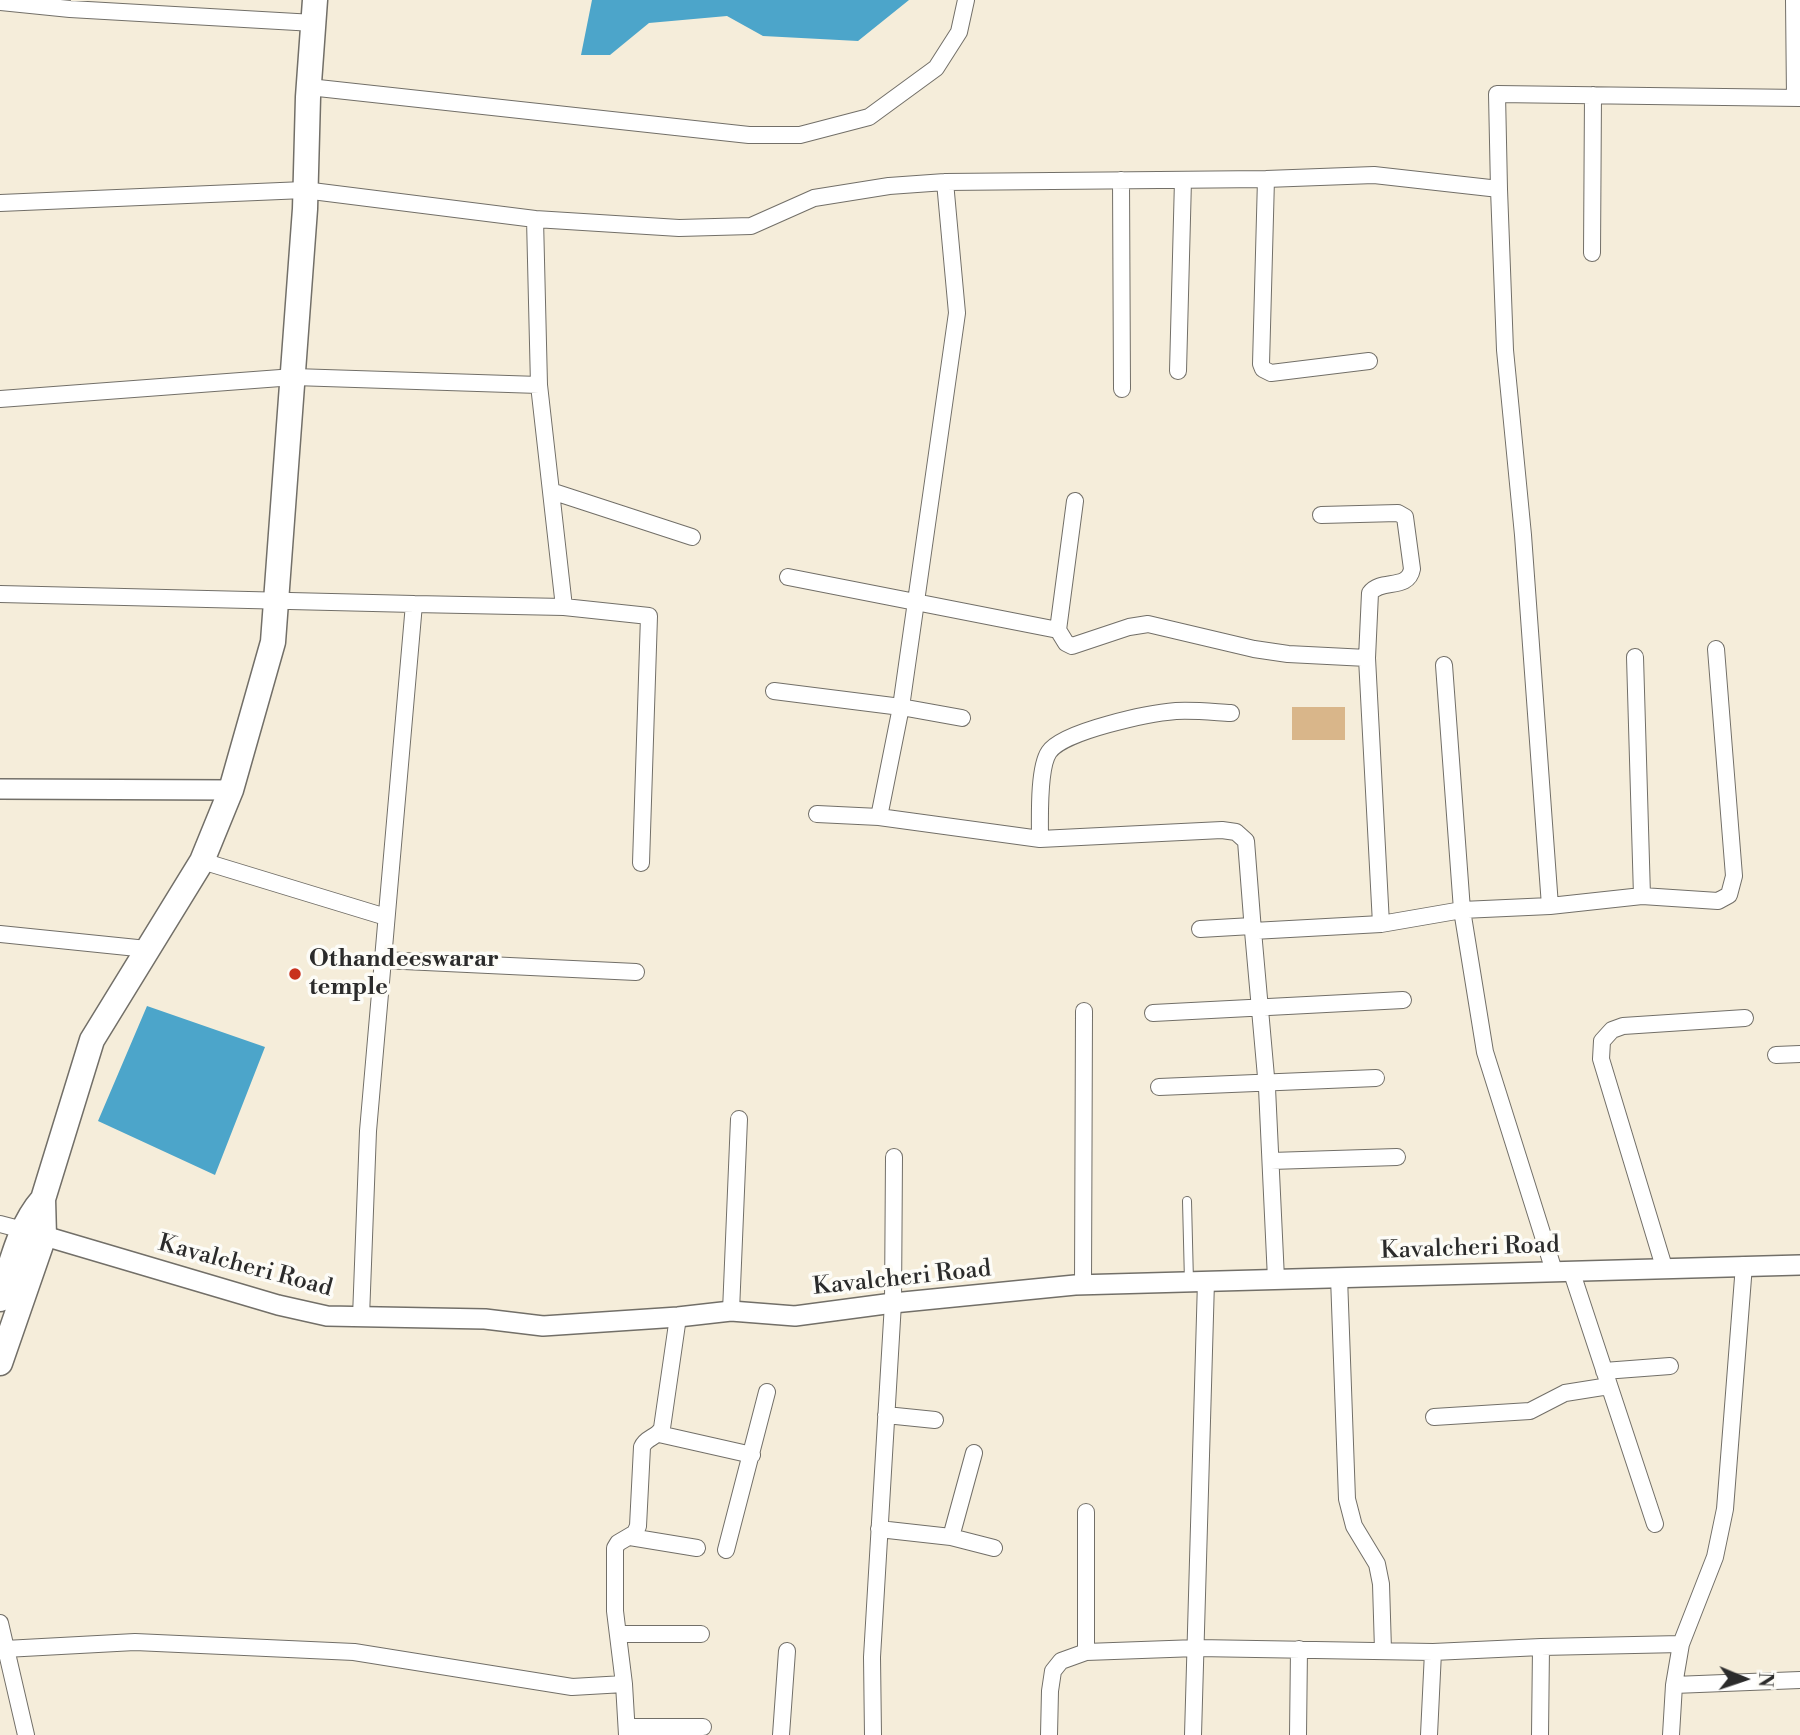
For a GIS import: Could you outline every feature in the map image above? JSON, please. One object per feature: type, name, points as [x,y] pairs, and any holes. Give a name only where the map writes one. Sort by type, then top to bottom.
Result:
[{"type":"main road","points":[[0,1299],[22,1230],[43,1199],[92,1040],[202,861],[231,790],[273,642],[293,377],[314,12]]},
{"type":"main road","points":[[0,1363],[22,1230]]},
{"type":"street","points":[[309,87],[748,135],[800,135],[869,117],[936,68],[959,32],[966,0]]},
{"type":"street","points":[[1550,906],[1523,535],[1505,351],[1497,94],[1797,98],[1794,0]]},
{"type":"street","points":[[0,2],[70,9],[314,12]]},
{"type":"street","points":[[1592,253],[1593,96]]},
{"type":"street","points":[[0,203],[304,190],[536,219],[679,228],[751,226],[814,198],[889,186],[945,182],[1374,175],[1499,189]]},
{"type":"street","points":[[1266,178],[1263,369],[1271,373],[1368,362]]},
{"type":"street","points":[[1121,180],[1122,389]]},
{"type":"street","points":[[1178,371],[1183,180]]},
{"type":"street","points":[[880,817],[917,603],[957,313],[945,182]]},
{"type":"street","points":[[536,219],[539,385],[564,607]]},
{"type":"street","points":[[0,399],[293,377],[539,385]]},
{"type":"street","points":[[551,491],[692,537]]},
{"type":"street","points":[[1075,501],[1058,630],[1066,643],[1072,646],[1129,627],[1148,624],[1254,649],[1289,654],[1367,658]]},
{"type":"street","points":[[1321,515],[1398,513],[1405,517],[1411,577],[1406,581],[1375,588],[1370,593],[1367,658],[1381,924]]},
{"type":"street","points":[[788,577],[1058,630]]},
{"type":"street","points":[[0,594],[564,607],[649,616],[641,863]]},
{"type":"street","points":[[361,1317],[369,1132],[414,604]]},
{"type":"street","points":[[1200,929],[1381,924],[1462,910],[1550,906],[1642,896],[1718,901],[1729,895],[1734,876],[1716,649]]},
{"type":"street","points":[[1635,657],[1642,896]]},
{"type":"street","points":[[1444,665],[1462,910],[1485,1052],[1562,1270],[1607,1379],[1654,1524]]},
{"type":"street","points":[[774,691],[901,707],[962,718]]},
{"type":"street","points":[[1040,839],[1044,764],[1049,752],[1058,744],[1090,730],[1131,718],[1177,711],[1231,713]]},
{"type":"street","points":[[0,789],[231,790]]},
{"type":"street","points":[[817,814],[880,817],[1040,839],[1222,830],[1236,832],[1246,841],[1267,1082],[1276,1279]]},
{"type":"street","points":[[202,861],[386,917]]},
{"type":"street","points":[[0,934],[147,949]]},
{"type":"street","points":[[383,960],[636,972]]},
{"type":"street","points":[[1153,1013],[1403,999]]},
{"type":"street","points":[[1083,1285],[1084,1010]]},
{"type":"street","points":[[1664,1267],[1601,1059],[1602,1041],[1612,1030],[1623,1026],[1745,1018]]},
{"type":"street","points":[[1776,1055],[1800,1054]]},
{"type":"street","points":[[1159,1087],[1376,1078]]},
{"type":"street","points":[[732,1311],[739,1119]]},
{"type":"street","points":[[873,1735],[872,1657],[893,1303],[894,1157]]},
{"type":"street","points":[[1271,1161],[1397,1157]]},
{"type":"street","name":"Kavalcheri Road","points":[[22,1230],[278,1305],[327,1316],[485,1320],[543,1326],[732,1311],[796,1316],[893,1303],[1083,1285],[1800,1265]]},
{"type":"street","points":[[1671,1735],[1674,1685],[1681,1644],[1715,1557],[1725,1509],[1744,1265]]},
{"type":"street","points":[[1339,1277],[1347,1499],[1354,1526],[1377,1564],[1381,1584],[1383,1650]]},
{"type":"street","points":[[1193,1735],[1197,1648],[1197,1282]]},
{"type":"street","points":[[678,1317],[662,1429],[642,1447],[638,1526],[635,1533],[618,1543],[615,1548],[615,1611],[627,1731],[704,1727]]},
{"type":"street","points":[[1434,1417],[1530,1411],[1565,1392],[1607,1379],[1670,1366]]},
{"type":"street","points":[[726,1550],[767,1392]]},
{"type":"street","points":[[886,1415],[934,1420]]},
{"type":"street","points":[[659,1434],[752,1455]]},
{"type":"street","points":[[951,1537],[974,1452]]},
{"type":"street","points":[[1086,1512],[1086,1652]]},
{"type":"street","points":[[879,1529],[951,1537],[994,1548]]},
{"type":"street","points":[[630,1537],[697,1548]]},
{"type":"street","points":[[0,1623],[26,1735]]},
{"type":"street","points":[[618,1634],[701,1634]]},
{"type":"street","points":[[5,1649],[135,1642],[354,1652],[572,1687],[624,1684]]},
{"type":"street","points":[[1049,1735],[1053,1671],[1060,1661],[1086,1652],[1197,1648],[1433,1652],[1681,1644]]},
{"type":"street","points":[[1540,1735],[1541,1647]]},
{"type":"street","points":[[1298,1735],[1299,1649]]},
{"type":"street","points":[[781,1735],[787,1651]]},
{"type":"street","points":[[1429,1735],[1433,1652]]},
{"type":"street","points":[[1674,1685],[1800,1680]]},
{"type":"lane","points":[[1187,1201],[1197,1282]]},
{"type":"water","points":[[592,0],[909,0],[858,41],[763,36],[727,16],[649,23],[610,55],[581,55]]},
{"type":"water","points":[[147,1006],[265,1047],[215,1175],[98,1121]]},
{"type":"building","points":[[1292,707],[1345,707],[1345,740],[1292,740]]},
{"type":"place","name":"Othandeeswarar temple","points":[[295,974]]}]
